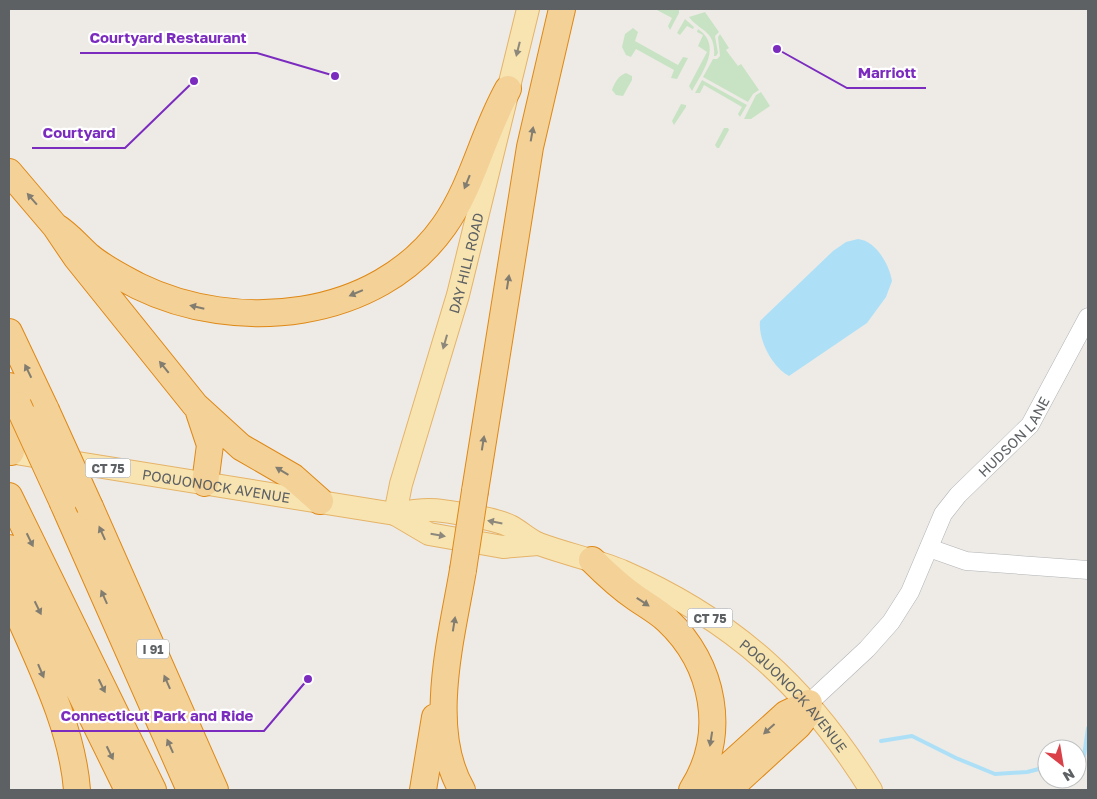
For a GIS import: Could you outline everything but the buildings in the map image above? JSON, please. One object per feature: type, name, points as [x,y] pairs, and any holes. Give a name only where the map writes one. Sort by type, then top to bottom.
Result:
[{"type":"highway","points":[[423,790],[438,700],[446,672],[536,116],[562,9]]},
{"type":"highway","points":[[55,226],[103,266],[138,286],[185,304],[218,311],[266,314],[297,311],[329,303],[360,291],[398,271],[435,238],[461,198],[490,124],[508,89]]},
{"type":"highway","points":[[9,172],[55,226],[76,257],[195,405],[241,447],[293,477],[320,501]]},
{"type":"highway","name":"I 91","points":[[9,332],[90,507],[215,790]]},
{"type":"highway","points":[[10,451],[12,405]]},
{"type":"highway","points":[[12,405],[63,503],[190,790]]},
{"type":"highway","points":[[195,405],[210,445],[205,483]]},
{"type":"highway","points":[[9,496],[153,790]]},
{"type":"highway","points":[[9,548],[128,790]]},
{"type":"highway","points":[[592,560],[622,588],[667,620],[690,647],[703,669],[710,691],[712,732],[705,765],[692,790]]},
{"type":"highway","points":[[9,593],[65,728],[72,756],[77,790]]},
{"type":"highway","points":[[446,672],[445,731],[451,764],[462,790]]},
{"type":"highway","points":[[702,790],[786,714],[809,703]]},
{"type":"highway","points":[[728,790],[798,726],[806,716],[809,703]]},
{"type":"main road","name":"DAY HILL ROAD","points":[[394,514],[401,484],[458,295],[528,9]]},
{"type":"main road","name":"POQUONOCK AVENUE","points":[[10,451],[394,514],[429,534],[502,547],[538,544],[592,560],[656,587],[703,613],[760,655],[809,703],[839,742],[871,790]]},
{"type":"street","name":"HUDSON LANE","points":[[809,703],[862,654],[891,622],[910,592],[943,514],[958,495],[1030,425],[1088,317]]},
{"type":"street","points":[[929,548],[966,560],[1088,570]]},
{"type":"green space","points":[[655,9],[679,9],[679,13],[670,30],[668,26],[672,18]]},
{"type":"green space","points":[[705,12],[719,32],[715,36],[718,53],[716,56],[714,56],[714,47],[710,36],[689,17]]},
{"type":"green space","points":[[685,19],[694,27],[693,29],[687,26],[680,35],[677,33]]},
{"type":"green space","points":[[633,28],[638,32],[635,41],[678,65],[683,57],[688,58],[677,79],[671,78],[674,70],[636,49],[631,57],[626,55],[622,47],[625,34]]},
{"type":"green space","points":[[698,29],[705,36],[709,43],[710,51],[705,68],[692,91],[689,86],[707,52],[698,46],[703,35],[697,32]]},
{"type":"green space","points":[[720,34],[729,48],[726,50],[738,66],[741,64],[759,90],[753,94],[748,102],[703,77],[713,59],[717,59],[720,56],[718,37]]},
{"type":"green space","points":[[626,73],[632,76],[632,80],[623,96],[616,95],[612,90],[614,84]]},
{"type":"green space","points":[[702,80],[747,105],[740,117],[738,114],[742,107],[704,85],[700,93],[695,93]]},
{"type":"green space","points":[[761,92],[770,106],[751,119],[744,119],[756,95]]},
{"type":"green space","points":[[681,104],[686,105],[686,107],[674,125],[672,121]]},
{"type":"green space","points":[[724,128],[729,130],[719,148],[717,148],[715,145]]},
{"type":"water","points":[[858,239],[870,244],[881,254],[885,261],[892,281],[886,297],[867,323],[789,376],[777,366],[767,352],[761,336],[760,321],[833,251],[846,242]]},
{"type":"waterway","points":[[1086,739],[1088,728]]},
{"type":"waterway","points":[[881,741],[912,736],[956,758],[995,774],[1037,770]]},
{"type":"place","name":"Marriott","points":[[777,49]]},
{"type":"place","name":"Courtyard Restaurant","points":[[335,76]]},
{"type":"place","name":"Courtyard","points":[[194,81]]},
{"type":"place","name":"Connecticut Park and Ride","points":[[308,679]]}]
